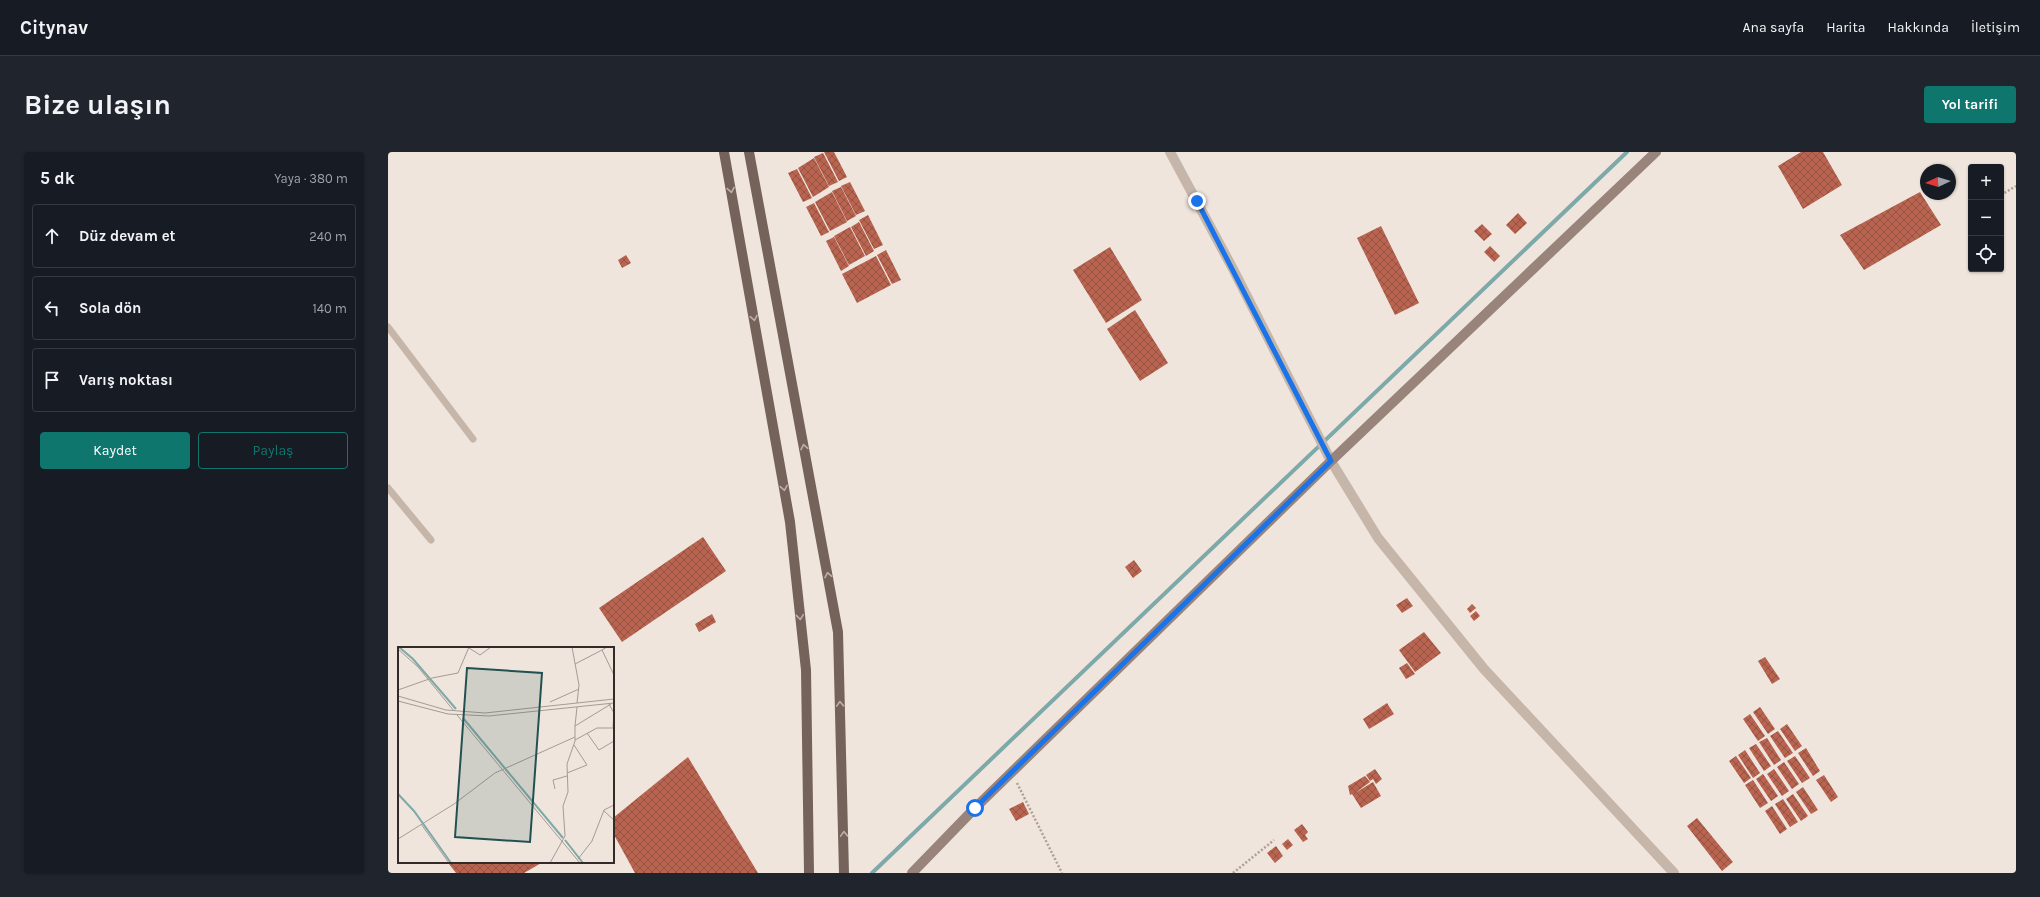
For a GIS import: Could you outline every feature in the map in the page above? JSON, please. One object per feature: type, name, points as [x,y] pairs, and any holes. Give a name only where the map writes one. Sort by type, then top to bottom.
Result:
[{"type":"main road","points":[[724,152],[790,522],[806,670],[809,873]]},
{"type":"main road","points":[[749,152],[838,632],[844,873]]},
{"type":"street","points":[[1170,152],[1233,268],[1331,461],[1378,538],[1479,663],[1674,873]]},
{"type":"street","points":[[912,873],[1012,772],[1331,461],[1656,152]]},
{"type":"lane","points":[[388,327],[473,439]]},
{"type":"lane","points":[[388,488],[431,540]]},
{"type":"path","points":[[2004,193],[2016,186]]},
{"type":"path","points":[[1012,772],[1062,873]]},
{"type":"path","points":[[1233,873],[1274,840]]},
{"type":"building","points":[[824,152],[834,152],[847,177],[839,181]]},
{"type":"building","points":[[1801,152],[1823,152],[1842,185],[1803,209],[1778,166]]},
{"type":"building","points":[[823,153],[838,182],[829,186],[814,157]]},
{"type":"building","points":[[814,158],[829,187],[813,197],[798,168]]},
{"type":"building","points":[[797,169],[812,198],[803,202],[788,173]]},
{"type":"building","points":[[850,182],[865,211],[856,215],[841,186]]},
{"type":"building","points":[[841,187],[856,216],[847,221],[832,191]]},
{"type":"building","points":[[832,192],[847,222],[830,231],[815,202]]},
{"type":"building","points":[[1920,192],[1920,200],[1925,200],[1941,225],[1864,270],[1840,235]]},
{"type":"building","points":[[814,203],[829,232],[821,236],[806,207]]},
{"type":"building","points":[[1518,213],[1527,223],[1515,234],[1506,225]]},
{"type":"building","points":[[868,215],[883,245],[874,249],[859,220]]},
{"type":"building","points":[[859,222],[874,251],[866,256],[851,227]]},
{"type":"building","points":[[1482,224],[1492,234],[1484,241],[1474,231]]},
{"type":"building","points":[[1381,226],[1419,303],[1395,315],[1357,238]]},
{"type":"building","points":[[850,227],[865,256],[849,265],[834,236]]},
{"type":"building","points":[[834,237],[849,266],[841,271],[826,241]]},
{"type":"building","points":[[1490,246],[1500,256],[1494,262],[1484,252]]},
{"type":"building","points":[[1110,247],[1142,300],[1106,323],[1073,270]]},
{"type":"building","points":[[886,250],[901,280],[892,284],[877,255]]},
{"type":"building","points":[[626,255],[631,263],[622,268],[618,260]]},
{"type":"building","points":[[876,256],[891,285],[857,303],[842,274]]},
{"type":"building","points":[[1135,310],[1168,363],[1140,381],[1107,329]]},
{"type":"building","points":[[703,537],[726,571],[622,642],[599,608]]},
{"type":"building","points":[[1134,560],[1142,571],[1133,578],[1125,567]]},
{"type":"building","points":[[1407,598],[1413,606],[1402,613],[1396,605]]},
{"type":"building","points":[[1472,604],[1476,608],[1470,613],[1467,609]]},
{"type":"building","points":[[1476,611],[1480,616],[1474,621],[1470,616]]},
{"type":"building","points":[[712,614],[716,622],[699,632],[695,624]]},
{"type":"building","points":[[1424,632],[1441,653],[1415,672],[1399,650]]},
{"type":"building","points":[[1765,657],[1780,679],[1772,684],[1758,661]]},
{"type":"building","points":[[1407,663],[1415,674],[1406,679],[1399,668]]},
{"type":"building","points":[[1387,703],[1394,714],[1369,729],[1363,719]]},
{"type":"building","points":[[1760,707],[1775,729],[1768,734],[1753,712]]},
{"type":"building","points":[[1750,714],[1765,736],[1758,741],[1743,719]]},
{"type":"building","points":[[1787,724],[1802,746],[1795,751],[1780,729]]},
{"type":"building","points":[[1778,731],[1793,753],[1785,758],[1770,736]]},
{"type":"building","points":[[1767,738],[1781,760],[1774,765],[1759,742]]},
{"type":"building","points":[[1756,744],[1771,766],[1764,771],[1749,748]]},
{"type":"building","points":[[1806,748],[1820,771],[1813,776],[1798,753]]},
{"type":"building","points":[[1745,750],[1760,773],[1753,778],[1738,755]]},
{"type":"building","points":[[1736,756],[1751,778],[1744,783],[1729,761]]},
{"type":"building","points":[[1795,756],[1810,778],[1802,783],[1787,761]]},
{"type":"building","points":[[688,757],[758,873],[635,873],[614,835],[614,817]]},
{"type":"building","points":[[1784,762],[1799,784],[1792,789],[1777,767]]},
{"type":"building","points":[[1375,769],[1382,779],[1376,784],[1373,779],[1370,781],[1366,775]]},
{"type":"building","points":[[1774,769],[1789,791],[1782,796],[1767,774]]},
{"type":"building","points":[[1763,774],[1778,796],[1771,801],[1756,779]]},
{"type":"building","points":[[1824,775],[1838,797],[1831,802],[1816,780]]},
{"type":"building","points":[[1365,776],[1370,782],[1355,793],[1373,782],[1381,796],[1361,808],[1352,794],[1350,795],[1348,786]]},
{"type":"building","points":[[1753,780],[1768,803],[1760,808],[1745,785]]},
{"type":"building","points":[[1803,787],[1818,810],[1811,814],[1796,792]]},
{"type":"building","points":[[1793,794],[1808,816],[1801,821],[1786,799]]},
{"type":"building","points":[[1783,799],[1798,822],[1790,827],[1775,804]]},
{"type":"building","points":[[1023,802],[1029,814],[1016,821],[1009,809]]},
{"type":"building","points":[[1772,806],[1787,829],[1780,834],[1765,811]]},
{"type":"building","points":[[1697,818],[1733,862],[1722,871],[1687,826]]},
{"type":"building","points":[[1302,824],[1308,832],[1305,835],[1308,839],[1303,842],[1294,830]]},
{"type":"building","points":[[1288,839],[1293,845],[1287,850],[1282,844]]},
{"type":"building","points":[[1276,846],[1283,856],[1275,863],[1267,853]]},
{"type":"building","points":[[541,863],[524,873],[456,873],[449,864]]},
{"type":"waterway","points":[[872,873],[1627,152]]},
{"type":"route","points":[[975,808],[1331,461],[1233,268],[1197,201]]}]
